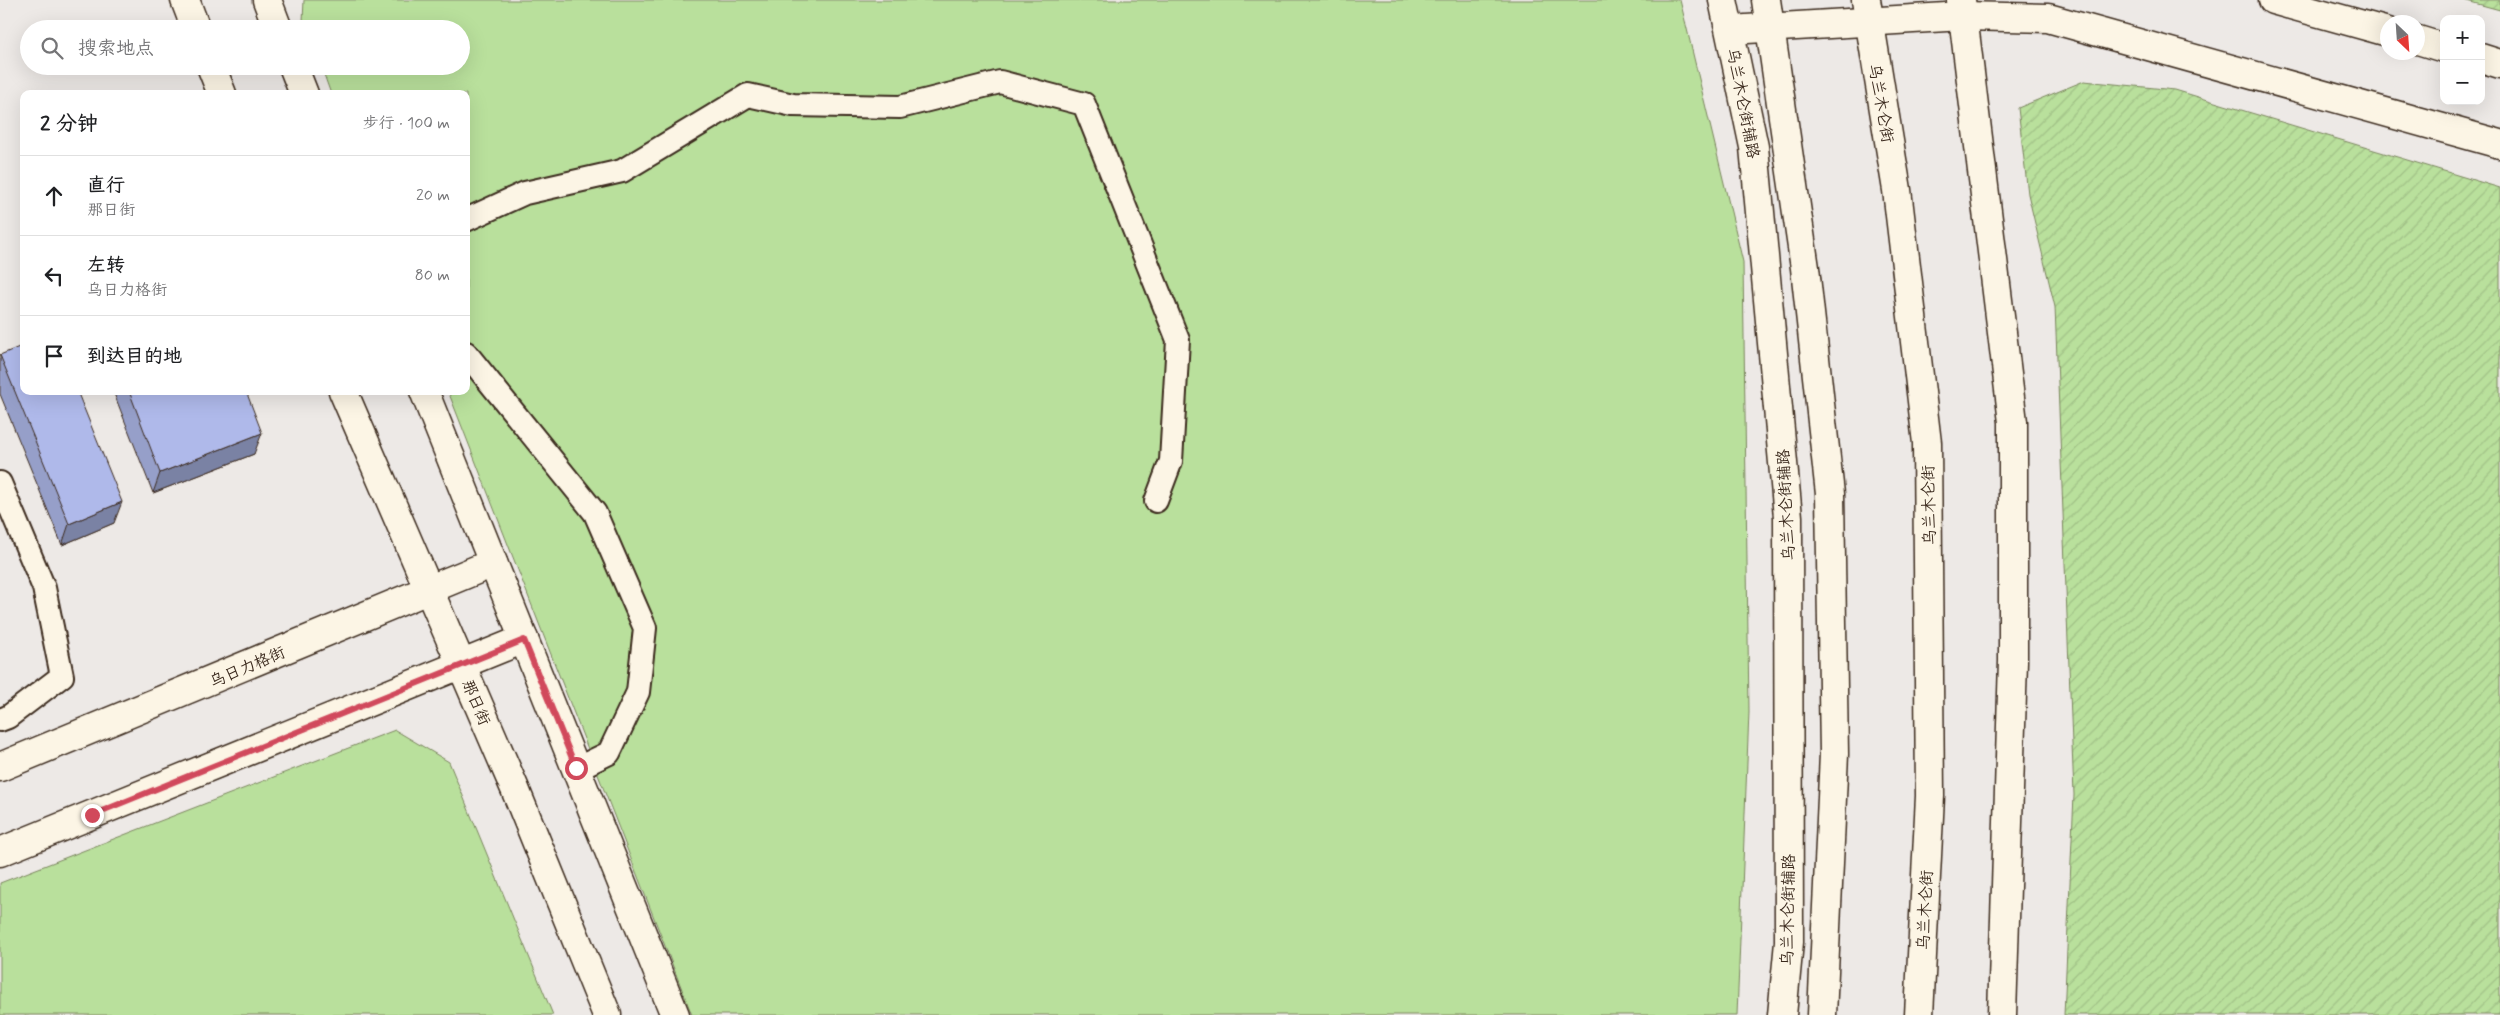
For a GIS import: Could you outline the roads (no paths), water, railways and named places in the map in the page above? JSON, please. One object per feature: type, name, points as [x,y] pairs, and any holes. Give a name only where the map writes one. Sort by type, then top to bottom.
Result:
[{"type":"street","points":[[185,0],[193,20]]},
{"type":"street","points":[[266,0],[274,20]]},
{"type":"street","name":"乌兰木仑街辅路","points":[[1723,0],[1754,147],[1788,517],[1789,942],[1782,1015]]},
{"type":"street","points":[[1766,0],[1805,268],[1830,494],[1834,754],[1822,1015]]},
{"type":"street","points":[[2273,0],[2380,30]]},
{"type":"street","points":[[1730,30],[1770,28],[1867,12],[1962,8],[2048,18],[2500,144]]},
{"type":"street","points":[[1962,8],[2013,422],[2013,661],[2002,1015]]},
{"type":"street","name":"乌兰木仑街","points":[[1867,12],[1897,190],[1927,442],[1930,796],[1919,1015]]},
{"type":"street","points":[[2425,42],[2440,47]]},
{"type":"street","points":[[2485,59],[2500,64]]},
{"type":"street","points":[[215,75],[220,90]]},
{"type":"street","points":[[297,75],[302,90]]},
{"type":"street","name":"那日街","points":[[345,395],[519,798],[607,1015]]},
{"type":"street","points":[[426,395],[675,1015]]},
{"type":"street","name":"乌日力格街","points":[[0,767],[493,563]]},
{"type":"street","points":[[0,852],[524,640]]},
{"type":"lane","points":[[470,218],[525,193],[622,171],[748,94],[793,105],[900,107],[1000,82],[1084,104],[1178,340],[1172,461],[1156,501]]},
{"type":"lane","points":[[470,358],[595,513],[645,628],[638,692],[610,753],[576,768]]},
{"type":"lane","points":[[0,483],[44,588],[62,676],[8,717],[0,720]]}]
